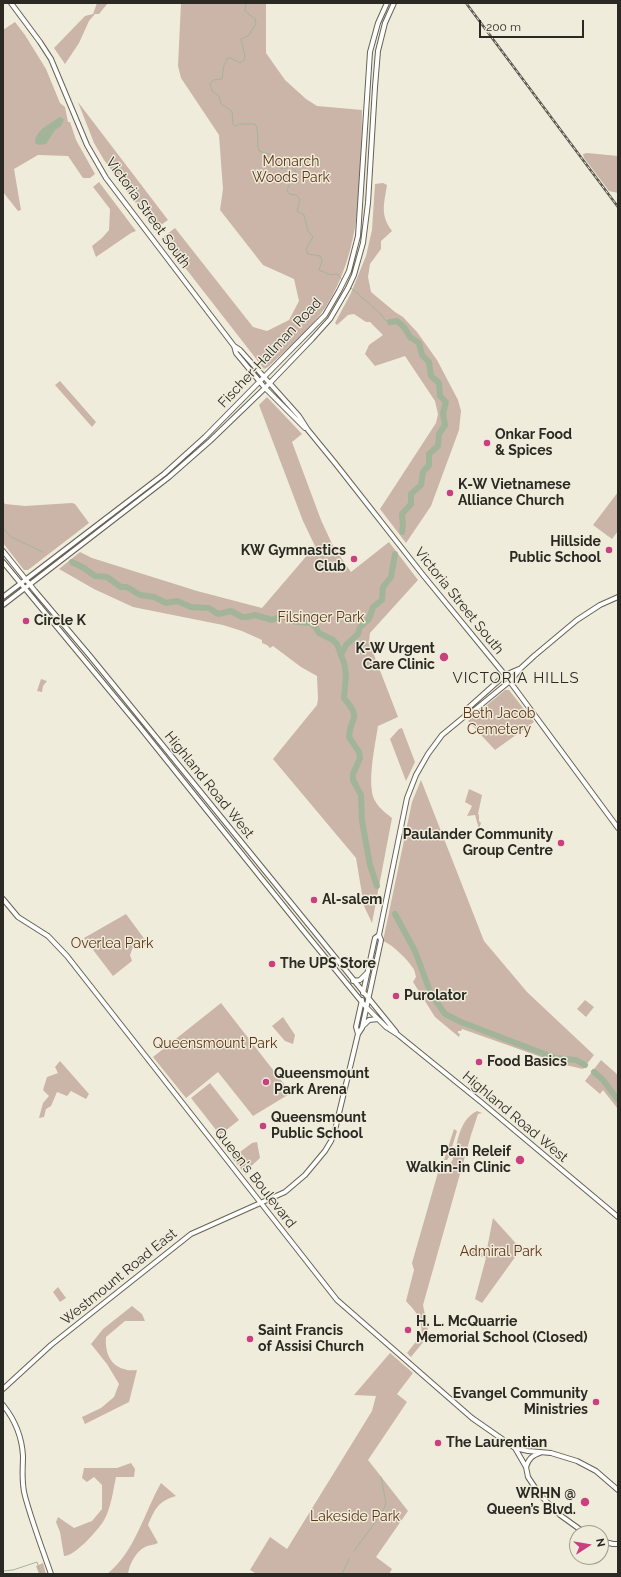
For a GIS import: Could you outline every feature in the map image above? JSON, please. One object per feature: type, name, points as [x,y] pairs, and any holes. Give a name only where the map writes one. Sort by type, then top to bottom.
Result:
[{"type":"main road","name":"Victoria Street South","points":[[11,3],[51,59],[87,145],[106,178],[234,346],[240,350],[298,416],[437,593],[505,675],[618,828]]},
{"type":"main road","name":"Fischer-Hallman Road","points":[[3,597],[164,474],[205,437],[264,378],[318,323],[333,303],[349,271],[355,253],[360,226],[370,52],[378,23],[387,3]]},
{"type":"main road","name":"Fischer-Hallman Road","points":[[3,605],[169,477],[210,441],[269,384],[327,323],[354,275],[366,230],[378,51],[385,23],[394,3]]},
{"type":"main road","name":"Victoria Street South","points":[[234,346],[236,353],[264,388],[295,420],[308,430]]},
{"type":"main road","name":"Highland Road West","points":[[3,551],[397,1034]]},
{"type":"main road","name":"Highland Road West","points":[[3,562],[139,726],[310,940],[366,1007],[386,1027],[397,1034],[481,1102],[618,1217]]},
{"type":"main road","points":[[362,1028],[381,940],[379,935],[407,798],[416,775],[428,754],[442,735],[465,716],[471,714],[510,682],[521,668],[576,620],[600,605],[618,597]]},
{"type":"main road","points":[[465,716],[467,709],[505,675],[521,668]]},
{"type":"main road","name":"Queen's Boulevard","points":[[3,899],[18,917],[48,936],[68,956],[337,1300],[472,1418],[515,1448],[526,1467],[528,1477],[533,1485],[550,1506],[575,1525]]},
{"type":"main road","points":[[358,1034],[356,1027],[361,1001],[375,938],[379,935]]},
{"type":"main road","points":[[353,981],[360,980],[368,971]]},
{"type":"main road","points":[[358,1034],[369,1020],[378,1019]]},
{"type":"main road","name":"Westmount Road East","points":[[3,1389],[51,1345],[191,1234],[285,1192],[305,1175],[325,1151],[335,1130],[358,1034]]},
{"type":"main road","points":[[3,1405],[15,1423],[22,1445],[22,1480],[25,1496],[51,1574]]},
{"type":"main road","name":"Queen's Boulevard","points":[[515,1448],[567,1457],[586,1465],[603,1476],[618,1490]]},
{"type":"main road","points":[[526,1467],[529,1459],[542,1452]]},
{"type":"green space","points":[[97,3],[108,3],[99,14],[95,14],[89,21],[79,43],[65,64],[54,48],[85,16],[93,14]]},
{"type":"green space","name":"Monarch Woods Park","points":[[181,3],[266,3],[266,53],[285,80],[306,99],[317,106],[362,110],[360,186],[353,237],[347,262],[337,286],[319,316],[298,339],[264,369],[162,238],[175,228],[253,327],[267,331],[289,320],[299,301],[294,279],[263,265],[220,210],[223,189],[219,135],[181,78],[178,66]]},
{"type":"green space","points":[[15,22],[46,69],[60,103],[65,107],[68,122],[70,122],[76,140],[95,174],[90,178],[83,178],[68,156],[38,155],[14,169],[21,210],[18,211],[3,192],[3,30]]},
{"type":"green space","points":[[78,102],[168,220],[155,229],[104,160],[94,143]]},
{"type":"green space","points":[[587,153],[618,156],[618,193],[609,191],[584,158],[583,154]]},
{"type":"green space","points":[[99,182],[136,231],[96,257],[92,246],[109,230],[110,209],[93,187]]},
{"type":"green space","points":[[383,183],[387,185],[384,214],[392,231],[381,241],[381,249],[370,264],[368,277],[371,292],[403,317],[417,332],[437,360],[458,400],[461,411],[459,430],[431,506],[406,543],[380,509],[436,423],[438,414],[435,401],[405,356],[375,366],[365,354],[369,345],[383,335],[370,322],[366,322],[354,314],[348,315],[337,325],[335,323],[351,293],[366,256],[372,230],[375,184]]},
{"type":"green space","points":[[60,381],[96,422],[92,427],[55,385]]},
{"type":"green space","name":"Filsinger Park","points":[[267,397],[302,434],[292,442],[321,520],[333,546],[351,572],[389,542],[418,580],[370,633],[369,642],[398,717],[378,726],[373,759],[371,784],[374,800],[379,807],[392,818],[372,923],[364,906],[356,858],[273,759],[317,705],[317,676],[301,667],[273,646],[270,648],[262,643],[262,640],[242,631],[223,625],[133,607],[94,589],[59,569],[80,552],[92,558],[197,591],[262,608],[315,546],[303,521],[259,405]]},
{"type":"green space","points":[[618,492],[618,531],[612,539],[593,525]]},
{"type":"green space","points":[[3,501],[5,504],[25,506],[72,503],[75,504],[89,523],[28,570],[24,570],[3,543]]},
{"type":"green space","points":[[41,679],[47,681],[43,686],[42,692],[37,691]]},
{"type":"green space","name":"Beth Jacob Cemetery","points":[[505,690],[509,690],[534,722],[495,750],[468,721]]},
{"type":"green space","points":[[402,728],[415,762],[406,781],[390,739],[399,729]]},
{"type":"green space","points":[[421,780],[484,941],[527,992],[594,1055],[583,1069],[561,1064],[462,1029],[461,1031],[458,1031],[460,1034],[459,1037],[435,1017],[413,982],[416,977],[411,965],[395,949],[383,941],[412,802]]},
{"type":"green space","points":[[469,789],[482,795],[478,814],[479,821],[481,823],[479,829],[475,815],[467,816],[472,806],[465,802]]},
{"type":"green space","name":"Overlea Park","points":[[126,914],[151,948],[142,944],[133,947],[130,955],[132,961],[113,976],[84,938]]},
{"type":"green space","points":[[585,1000],[594,1007],[586,1017],[577,1009]]},
{"type":"green space","name":"Queensmount Park","points":[[221,1003],[291,1093],[253,1116],[218,1072],[186,1098],[153,1057]]},
{"type":"green space","points":[[283,1017],[295,1035],[293,1044],[285,1041],[272,1026]]},
{"type":"green space","points":[[601,1060],[618,1075],[618,1109],[603,1090],[600,1094],[585,1081]]},
{"type":"green space","points":[[60,1061],[89,1094],[86,1099],[71,1091],[67,1096],[57,1092],[51,1106],[46,1109],[44,1117],[39,1118],[43,1103],[49,1096],[43,1090],[47,1077],[58,1073],[55,1067]]},
{"type":"green space","points":[[210,1083],[239,1120],[220,1135],[191,1098]]},
{"type":"green space","points":[[477,1111],[482,1113],[478,1114],[471,1135],[423,1305],[429,1335],[411,1357],[407,1353],[422,1334],[421,1323],[418,1316],[406,1301],[414,1270],[412,1263],[439,1169],[450,1164],[453,1159],[463,1125],[471,1115]]},
{"type":"green space","points":[[454,1129],[457,1131],[449,1157],[447,1160],[444,1160]]},
{"type":"green space","points":[[257,1142],[260,1158],[248,1169],[246,1175],[232,1158],[252,1143]]},
{"type":"green space","name":"Admiral Park","points":[[493,1218],[521,1249],[482,1303],[475,1299],[486,1258],[466,1252],[467,1249],[486,1254]]},
{"type":"green space","points":[[58,1287],[66,1298],[60,1302],[53,1292]]},
{"type":"green space","points":[[132,1306],[142,1314],[145,1321],[125,1321],[106,1337],[107,1352],[111,1361],[126,1370],[137,1370],[129,1402],[85,1424],[82,1417],[101,1408],[114,1397],[119,1384],[107,1364],[91,1344],[103,1329]]},
{"type":"green space","name":"Lakeside Park","points":[[390,1353],[413,1373],[397,1394],[407,1402],[368,1460],[408,1511],[376,1557],[392,1569],[389,1574],[257,1574],[250,1570],[270,1537],[287,1549],[372,1411],[376,1396],[354,1395]]},
{"type":"green space","points":[[131,1463],[135,1469],[134,1477],[116,1477],[110,1506],[103,1522],[80,1548],[69,1555],[64,1556],[60,1532],[56,1522],[58,1517],[74,1528],[92,1521],[102,1509],[102,1485],[94,1477],[87,1482],[82,1478],[84,1468],[117,1468]]},
{"type":"green space","points":[[161,1483],[176,1496],[165,1500],[158,1506],[148,1525],[158,1543],[145,1547],[136,1555],[131,1563],[128,1574],[107,1574],[125,1555],[138,1532]]},
{"type":"green space","points":[[43,1563],[46,1574],[39,1574],[36,1566]]},
{"type":"shaded area","points":[[60,117],[64,119],[61,126],[55,130],[46,144],[39,145],[35,143],[40,131]]},
{"type":"waterway","points":[[246,3],[245,11],[255,19],[256,24],[248,36],[241,39],[245,56],[244,60],[240,63],[228,58],[224,65],[222,79],[213,80],[210,84],[212,91],[219,96],[221,104],[232,111],[233,124],[236,126],[239,124],[255,124],[259,151],[272,155],[281,169],[292,167],[296,171],[287,190],[289,194],[296,195],[300,199],[297,211],[304,215],[308,231],[313,237],[306,249],[308,254],[320,256],[322,261],[319,270],[331,275],[337,274],[343,281]]},
{"type":"waterway","points":[[350,287],[381,314],[385,320],[390,322]]},
{"type":"waterway","points":[[390,322],[397,321],[404,327],[410,337],[419,343],[422,355],[429,362],[431,376],[439,383],[440,396],[446,402],[443,413],[445,425],[439,434],[438,446],[429,454],[429,465],[423,472],[421,485],[411,494],[411,504],[402,514],[402,532]]},
{"type":"waterway","points":[[3,528],[11,537],[43,552]]},
{"type":"waterway","points":[[341,655],[346,645],[358,634],[360,627],[369,619],[373,607],[382,600],[383,587],[391,577],[395,554]]},
{"type":"waterway","points":[[72,562],[95,576],[107,577],[121,587],[127,587],[140,595],[154,597],[166,603],[177,601],[191,607],[209,608],[218,614],[231,611],[242,617],[255,615],[272,620],[282,616],[296,622],[310,623],[314,625],[319,633],[333,640],[337,644],[344,663],[346,674],[344,698],[350,705],[354,715],[349,737],[359,752],[360,758],[353,774],[353,780],[361,795],[362,821],[370,865],[377,886]]},
{"type":"waterway","points":[[395,914],[415,951],[431,994],[445,1014],[461,1022],[555,1058],[576,1060],[585,1065]]},
{"type":"waterway","points":[[594,1072],[603,1080],[618,1100]]},
{"type":"waterway","points":[[354,1551],[382,1513],[386,1503],[381,1477]]},
{"type":"waterway","points":[[342,1574],[349,1559]]},
{"type":"waterway","points":[[3,1571],[13,1570],[37,1562],[41,1574]]},
{"type":"railway","points":[[466,3],[618,207]]},
{"type":"place","name":"Onkar Food & Spices","points":[[487,443]]},
{"type":"place","name":"K-W Vietnamese Alliance Church","points":[[450,493]]},
{"type":"place","name":"Hillside Public School","points":[[609,550]]},
{"type":"place","name":"KW Gymnastics Club","points":[[354,559]]},
{"type":"place","name":"Circle K","points":[[26,621]]},
{"type":"place","name":"K-W Urgent Care Clinic","points":[[444,657]]},
{"type":"place","name":"Paulander Community Group Centre","points":[[561,843]]},
{"type":"place","name":"Al-salem","points":[[314,900]]},
{"type":"place","name":"The UPS Store","points":[[272,964]]},
{"type":"place","name":"Purolator","points":[[396,996]]},
{"type":"place","name":"Food Basics","points":[[479,1062]]},
{"type":"place","name":"Queensmount Park Arena","points":[[266,1082]]},
{"type":"place","name":"Queensmount Public School","points":[[263,1126]]},
{"type":"place","name":"Pain Releif Walkin-in Clinic","points":[[520,1160]]},
{"type":"place","name":"H. L. McQuarrie Memorial School (Closed)","points":[[408,1330]]},
{"type":"place","name":"Saint Francis of Assisi Church","points":[[250,1339]]},
{"type":"place","name":"Evangel Community Ministries","points":[[596,1402]]},
{"type":"place","name":"The Laurentian","points":[[438,1443]]},
{"type":"place","name":"WRHN @ Queen’s Blvd.","points":[[585,1502]]},
{"type":"district","name":"VICTORIA HILLS","points":[[516,678]]}]
